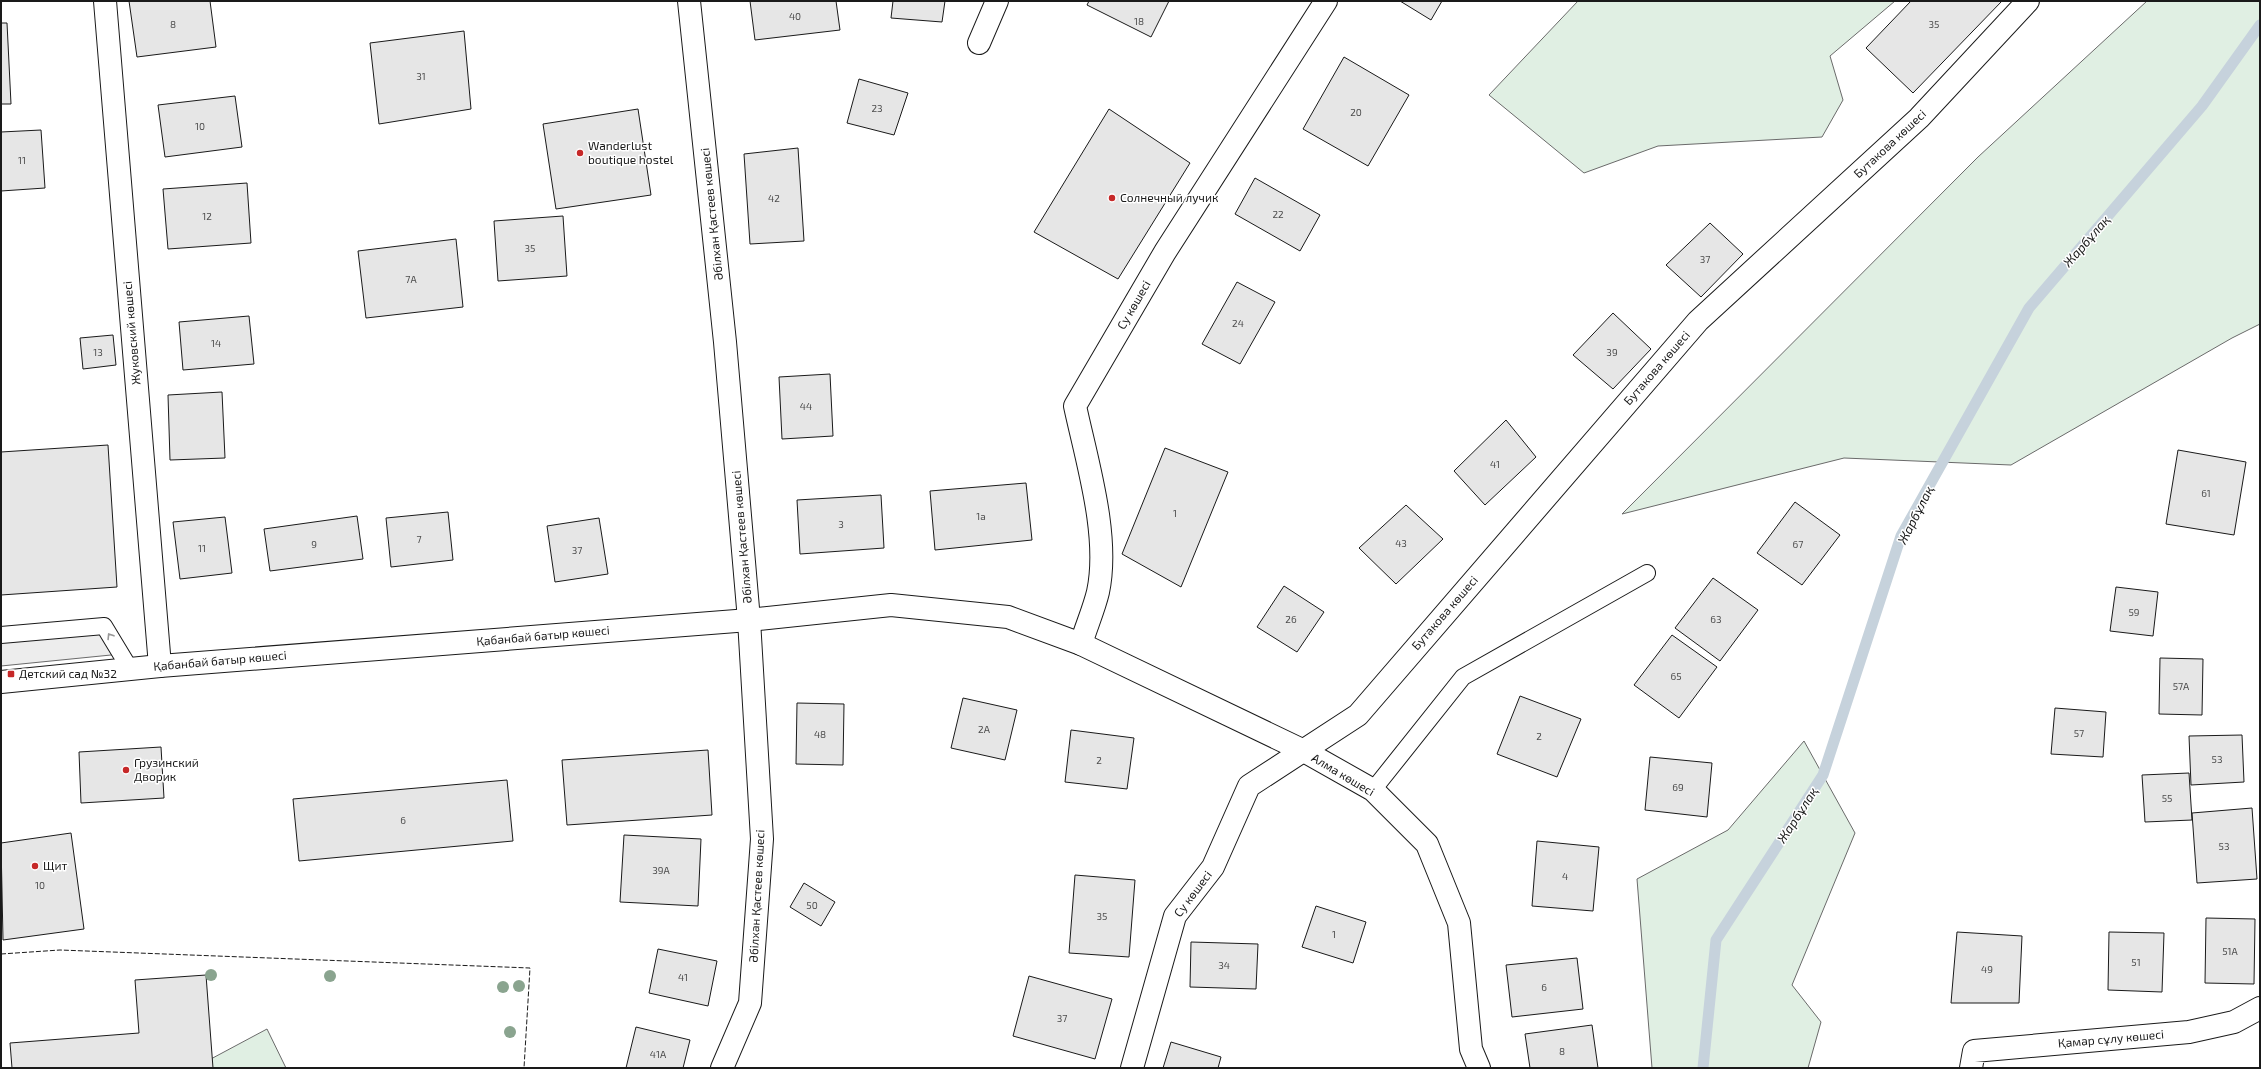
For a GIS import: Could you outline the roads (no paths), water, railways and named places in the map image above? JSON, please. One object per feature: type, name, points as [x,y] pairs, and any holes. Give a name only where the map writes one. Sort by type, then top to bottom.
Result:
[{"type":"street","name":"Жуковский көшесі","points":[[105,1],[160,666]]},
{"type":"street","name":"Әбілхан Қастеев көшесі","points":[[689,1],[726,342],[749,620],[762,839],[750,1003],[722,1068]]},
{"type":"street","points":[[979,43],[997,1]]},
{"type":"street","name":"Су көшесі","points":[[1081,644],[1098,592],[1101,557],[1100,530],[1075,406],[1165,252],[1326,1]]},
{"type":"street","name":"Бутакова көшесі","points":[[1304,751],[1358,715],[1698,321],[1919,118],[2028,1]]},
{"type":"street","name":"Қабанбай батыр көшесі","points":[[1,682],[160,666],[749,620],[891,605],[1008,616],[1081,644]]},
{"type":"street","name":"Алма көшесі","points":[[1081,644],[1304,751],[1373,790],[1427,844],[1460,923],[1472,1049],[1479,1068]]},
{"type":"street","name":"Су көшесі","points":[[1132,1068],[1175,916],[1213,867],[1249,786],[1304,751]]},
{"type":"street","name":"Қамар сұлу көшесі","points":[[1971,1068],[1974,1051],[2189,1032],[2234,1022],[2260,1008]]},
{"type":"lane","points":[[1373,790],[1463,677],[1647,573]]},
{"type":"lane","points":[[1,635],[104,626],[130,669]]},
{"type":"waterway","name":"Жарбұлақ","points":[[1703,1068],[1716,940],[1823,775],[1901,536],[2029,308],[2202,106],[2260,25]]},
{"type":"place","name":"Wanderlust boutique hostel","points":[[580,153]]},
{"type":"place","name":"Солнечный лучик","points":[[1112,198]]},
{"type":"place","name":"Детский сад №32","points":[[11,674]]},
{"type":"place","name":"Грузинский Дворик","points":[[126,770]]},
{"type":"place","name":"Щит","points":[[35,866]]}]
